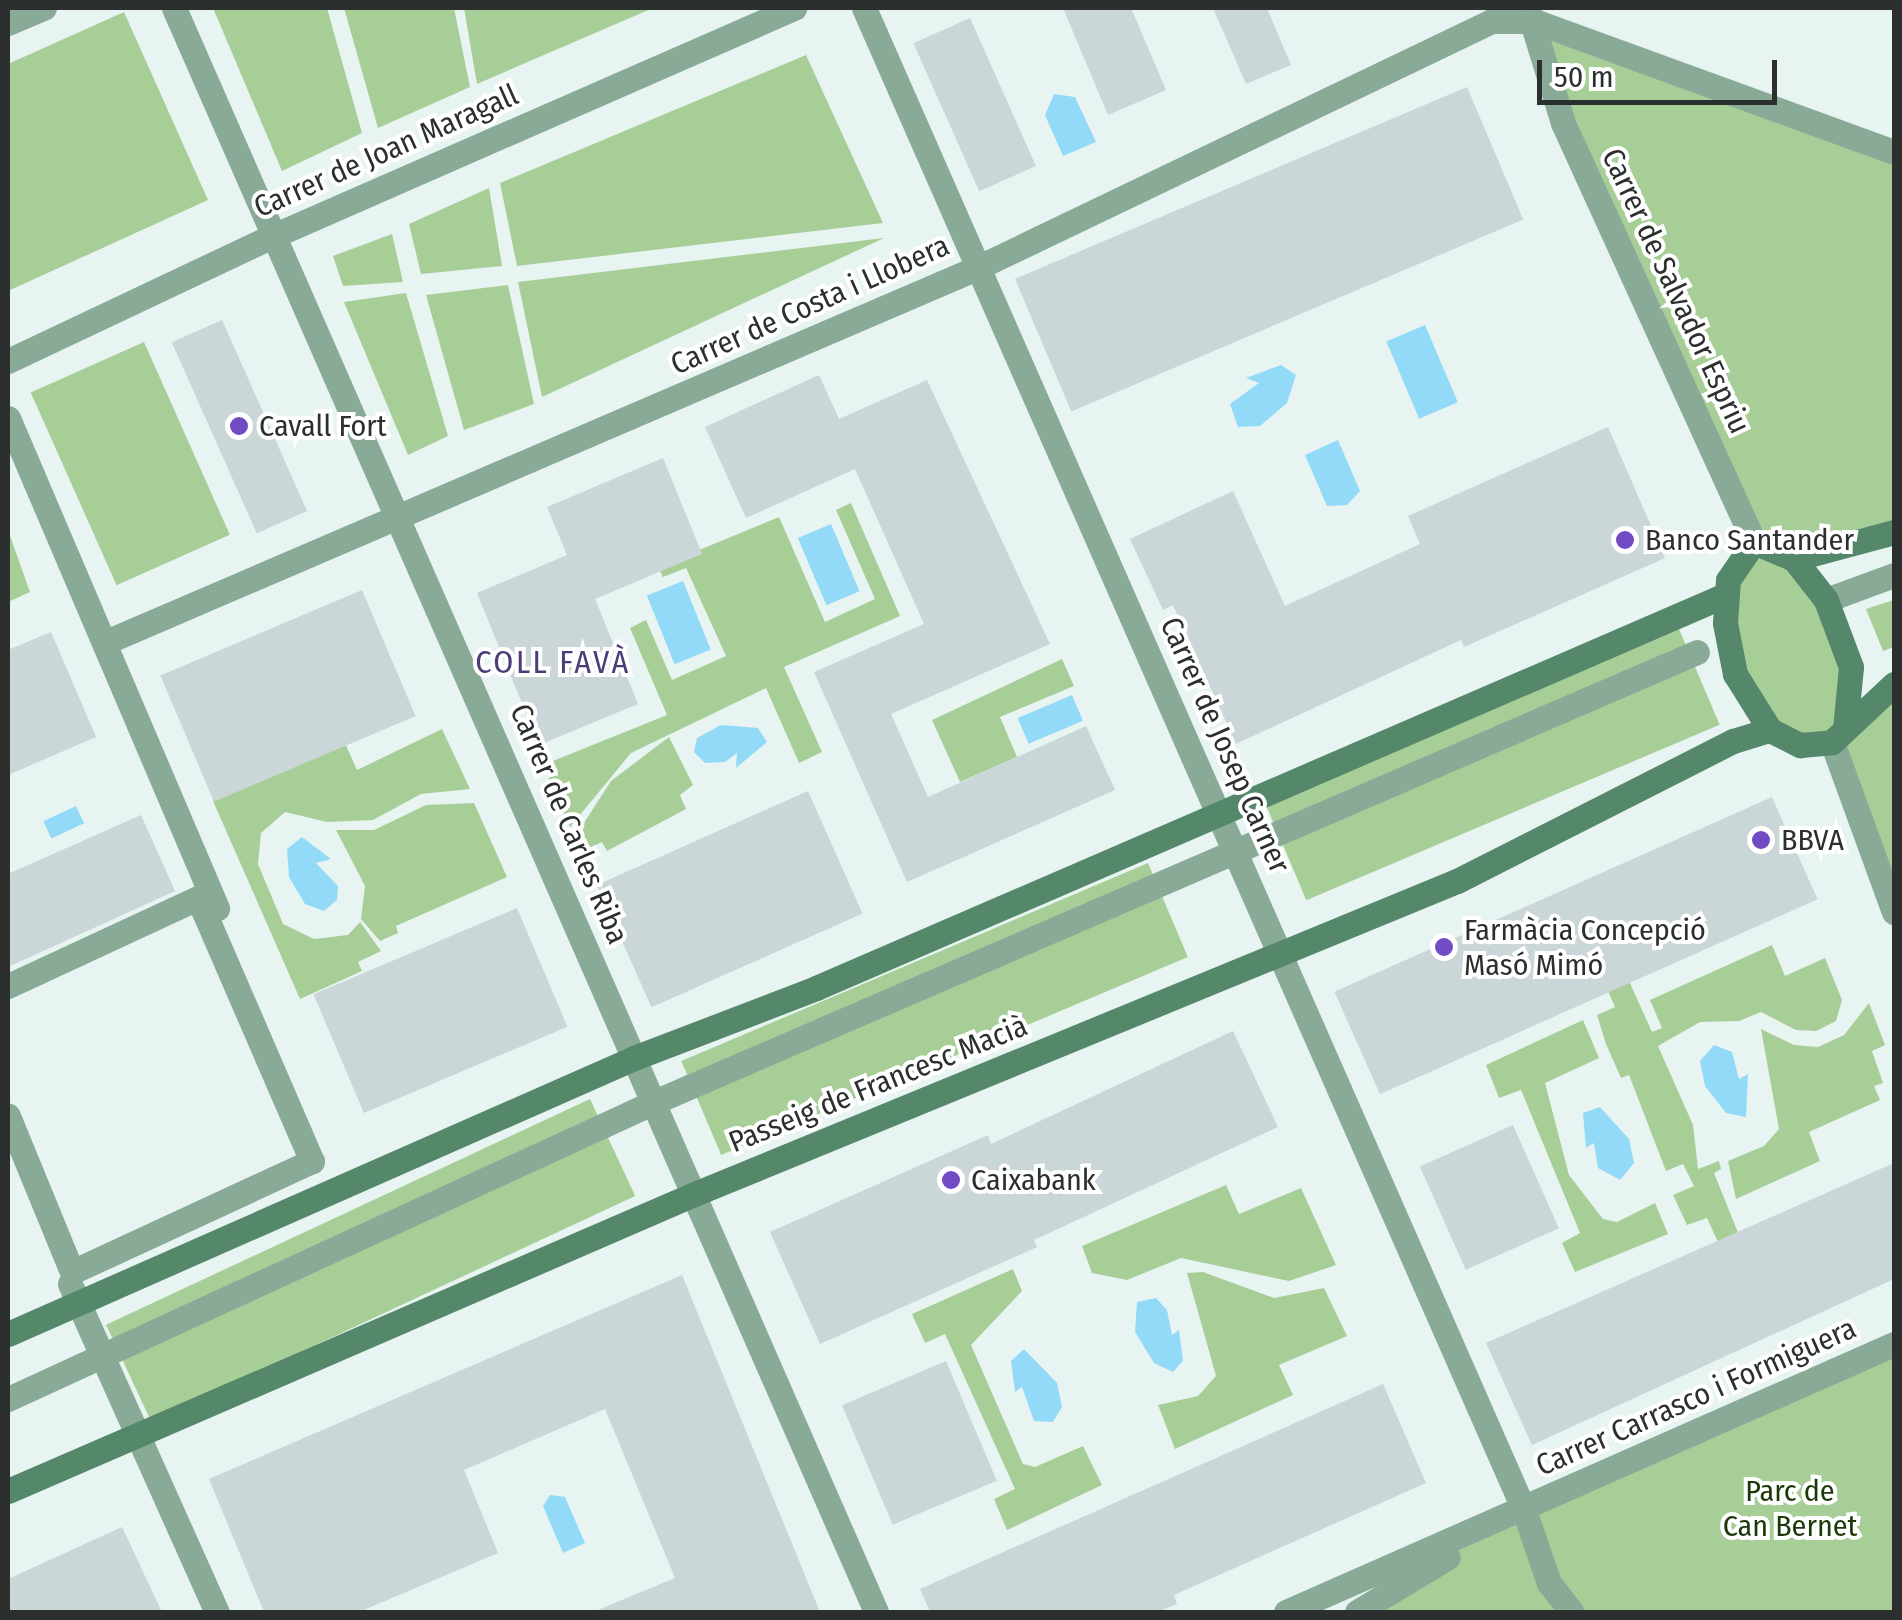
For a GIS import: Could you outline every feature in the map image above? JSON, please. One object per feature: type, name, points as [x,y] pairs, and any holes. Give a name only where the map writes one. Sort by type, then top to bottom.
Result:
[{"type":"street","points":[[8,24],[44,8]]},
{"type":"street","name":"Carrer de Carles Riba","points":[[174,8],[272,236],[401,519],[876,1612]]},
{"type":"street","name":"Carrer de Joan Maragall","points":[[8,361],[272,236],[794,8]]},
{"type":"street","name":"Carrer de Josep Carner","points":[[864,8],[981,266],[1524,1510],[1550,1583],[1572,1612]]},
{"type":"street","points":[[1531,14],[1894,152]]},
{"type":"street","name":"Carrer de Costa i Llobera","points":[[106,642],[401,519],[981,266],[1492,21],[1531,14]]},
{"type":"street","name":"Carrer de Salvador Espriu","points":[[1531,14],[1562,123],[1754,542]]},
{"type":"street","points":[[8,418],[218,908]]},
{"type":"street","points":[[1794,559],[1894,532]]},
{"type":"street","points":[[1894,684],[1838,735],[1800,745],[1770,730],[1736,674],[1723,596],[1734,564],[1754,542],[1794,559],[1826,600],[1852,667],[1838,735],[1894,912]]},
{"type":"street","points":[[1826,600],[1894,575]]},
{"type":"street","points":[[8,1334],[634,1058],[816,988],[1723,596]]},
{"type":"street","points":[[8,1399],[652,1104],[1697,652]]},
{"type":"street","name":"Passeig de Francesc Macià","points":[[8,1491],[692,1195],[1458,880],[1733,741],[1770,730]]},
{"type":"street","points":[[8,986],[198,898],[312,1161],[72,1272],[8,1116]]},
{"type":"street","points":[[8,1155],[217,1612]]},
{"type":"street","name":"Carrer Carrasco i Formiguera","points":[[1524,1510],[1894,1344]]},
{"type":"street","points":[[1286,1612],[1524,1510]]},
{"type":"street","points":[[1357,1612],[1524,1510]]},
{"type":"green space","points":[[213,8],[327,8],[362,133],[282,171]]},
{"type":"green space","points":[[344,8],[454,8],[470,87],[378,128]]},
{"type":"green space","points":[[464,8],[653,8],[477,84]]},
{"type":"green space","points":[[124,12],[208,200],[8,291],[8,64]]},
{"type":"green space","points":[[1534,21],[1894,152],[1894,532],[1795,559],[1826,600],[1851,709],[1894,684],[1894,912],[1832,742],[1770,730],[1725,623],[1754,542]]},
{"type":"green space","points":[[806,55],[883,223],[517,266],[500,183]]},
{"type":"green space","points":[[489,188],[502,266],[421,274],[409,224]]},
{"type":"green space","points":[[392,234],[403,282],[343,286],[333,256]]},
{"type":"green space","points":[[884,238],[542,397],[518,282]]},
{"type":"green space","points":[[508,285],[534,404],[464,430],[426,295]]},
{"type":"green space","points":[[406,293],[448,436],[408,455],[344,302]]},
{"type":"green space","points":[[144,342],[230,535],[117,585],[31,392]]},
{"type":"green space","points":[[851,503],[900,616],[784,667],[822,752],[799,763],[766,688],[631,753],[570,827],[543,765],[667,715],[630,628],[646,620],[672,680],[726,656],[686,568],[663,577],[658,567],[779,517],[825,622],[875,599],[836,510]]},
{"type":"green space","points":[[8,530],[30,592],[8,602]]},
{"type":"green space","points":[[1894,600],[1894,647],[1883,651],[1866,609]]},
{"type":"green space","points":[[1679,629],[1720,725],[1306,900],[1266,804]]},
{"type":"green space","points":[[1062,659],[1074,686],[1000,717],[1017,757],[960,782],[932,720]]},
{"type":"green space","points":[[442,729],[470,789],[421,794],[373,820],[327,822],[285,812],[261,833],[258,864],[283,924],[314,939],[348,935],[360,922],[381,951],[358,962],[362,971],[300,999],[213,801],[345,743],[357,770]]},
{"type":"green space","points":[[669,737],[693,785],[680,795],[686,809],[607,851],[602,842],[587,849],[580,829],[611,781]]},
{"type":"green space","points":[[474,803],[507,877],[396,926],[398,933],[380,941],[361,919],[365,886],[336,830],[374,830],[426,805]]},
{"type":"green space","points":[[1148,863],[1188,957],[721,1155],[681,1061]]},
{"type":"green space","points":[[1607,932],[1652,1032],[1662,1028],[1650,1000],[1772,945],[1785,976],[1825,958],[1842,1000],[1836,1021],[1816,1031],[1796,1030],[1761,1012],[1739,1021],[1700,1022],[1658,1046],[1693,1125],[1698,1169],[1719,1161],[1721,1169],[1714,1173],[1756,1277],[1737,1284],[1707,1218],[1687,1225],[1673,1195],[1694,1186],[1683,1164],[1666,1171],[1629,1075],[1621,1078],[1606,1044],[1597,1015],[1615,1007],[1586,941]]},
{"type":"green space","points":[[1869,1003],[1885,1045],[1872,1051],[1883,1083],[1874,1086],[1880,1100],[1809,1132],[1820,1161],[1736,1199],[1728,1161],[1764,1146],[1779,1129],[1761,1029],[1794,1045],[1818,1047],[1844,1035]]},
{"type":"green space","points":[[1583,1020],[1599,1058],[1545,1083],[1569,1175],[1603,1219],[1617,1222],[1655,1203],[1668,1234],[1575,1272],[1562,1243],[1580,1233],[1521,1090],[1499,1098],[1486,1065]]},
{"type":"green space","points":[[590,1099],[635,1196],[151,1422],[106,1325]]},
{"type":"green space","points":[[1226,1185],[1239,1214],[1301,1188],[1336,1265],[1289,1281],[1181,1258],[1127,1280],[1092,1273],[1082,1246]]},
{"type":"green space","points":[[1013,1269],[1022,1291],[971,1345],[1023,1464],[1035,1467],[1083,1446],[1102,1485],[1007,1530],[994,1499],[1015,1489],[945,1334],[925,1343],[912,1314]]},
{"type":"green space","points":[[1203,1272],[1274,1298],[1324,1288],[1347,1336],[1279,1365],[1293,1395],[1175,1449],[1158,1405],[1198,1396],[1216,1376],[1187,1273]]},
{"type":"green space","name":"Parc de Can Bernet","points":[[1894,1344],[1894,1612],[1357,1612],[1524,1510]]},
{"type":"water","points":[[1054,94],[1075,97],[1096,142],[1063,156],[1045,115]]},
{"type":"water","points":[[1425,325],[1458,402],[1419,419],[1386,341]]},
{"type":"water","points":[[1281,365],[1296,375],[1287,403],[1260,426],[1238,427],[1230,404],[1259,383],[1246,378]]},
{"type":"water","points":[[1338,440],[1360,491],[1347,505],[1327,506],[1305,455]]},
{"type":"water","points":[[831,524],[860,591],[826,605],[798,538]]},
{"type":"water","points":[[683,581],[711,650],[675,664],[647,596]]},
{"type":"water","points":[[1072,695],[1083,721],[1029,744],[1018,718]]},
{"type":"water","points":[[721,725],[758,728],[767,742],[736,768],[737,753],[725,762],[705,763],[694,752],[697,738]]},
{"type":"water","points":[[76,806],[84,823],[51,838],[43,821]]},
{"type":"water","points":[[302,837],[331,859],[316,863],[338,886],[337,900],[324,911],[305,904],[289,877],[287,849]]},
{"type":"water","points":[[1714,1045],[1732,1052],[1739,1079],[1748,1074],[1746,1117],[1726,1113],[1705,1086],[1700,1061]]},
{"type":"water","points":[[1600,1107],[1629,1139],[1634,1163],[1620,1180],[1598,1168],[1594,1143],[1586,1148],[1583,1113]]},
{"type":"water","points":[[1156,1298],[1167,1310],[1172,1335],[1179,1330],[1183,1361],[1173,1372],[1154,1363],[1135,1332],[1137,1302]]},
{"type":"water","points":[[1024,1349],[1057,1383],[1062,1407],[1053,1422],[1034,1421],[1022,1387],[1015,1392],[1011,1361]]},
{"type":"water","points":[[550,1495],[565,1497],[585,1543],[563,1553],[543,1506]]},
{"type":"building","points":[[1063,8],[1131,8],[1166,90],[1108,115]]},
{"type":"building","points":[[1213,8],[1267,8],[1291,65],[1246,84]]},
{"type":"building","points":[[970,18],[1036,166],[979,191],[913,43]]},
{"type":"building","points":[[1467,87],[1523,220],[1071,411],[1015,279]]},
{"type":"building","name":"Cavall Fort","points":[[222,320],[307,511],[257,533],[172,342]]},
{"type":"building","points":[[819,375],[839,419],[927,380],[1050,644],[891,714],[928,797],[1086,726],[1115,790],[907,882],[814,672],[924,624],[855,469],[746,518],[705,427]]},
{"type":"building","points":[[1608,427],[1665,558],[1464,647],[1461,640],[1236,744],[1173,605],[1163,610],[1130,539],[1233,491],[1285,606],[1420,544],[1408,516]]},
{"type":"building","points":[[663,458],[702,554],[595,599],[638,704],[539,745],[477,593],[567,555],[547,507]]},
{"type":"building","points":[[362,590],[416,716],[214,802],[160,676]]},
{"type":"building","points":[[51,632],[96,737],[8,775],[8,650]]},
{"type":"building","points":[[808,791],[863,913],[651,1007],[597,885]]},
{"type":"building","points":[[1772,797],[1818,899],[1380,1094],[1334,992]]},
{"type":"building","points":[[141,815],[175,891],[8,967],[8,874]]},
{"type":"building","points":[[517,908],[567,1027],[364,1113],[314,994]]},
{"type":"building","points":[[1233,1031],[1278,1127],[1034,1240],[1037,1247],[820,1344],[770,1232],[988,1135],[991,1144]]},
{"type":"building","points":[[1513,1125],[1559,1228],[1466,1270],[1420,1166]]},
{"type":"building","points":[[1894,1163],[1894,1279],[1532,1445],[1486,1343]]},
{"type":"building","points":[[682,1275],[820,1612],[593,1612],[675,1578],[605,1409],[464,1470],[498,1553],[359,1612],[264,1612],[209,1479]]},
{"type":"building","points":[[946,1361],[997,1481],[893,1525],[842,1405]]},
{"type":"building","points":[[1383,1384],[1426,1483],[1174,1595],[1177,1604],[1157,1612],[930,1612],[920,1589]]},
{"type":"building","points":[[122,1527],[162,1612],[8,1612],[8,1579]]},
{"type":"place","name":"Cavall Fort","points":[[239,426]]},
{"type":"place","name":"Banco Santander","points":[[1625,540]]},
{"type":"place","name":"BBVA","points":[[1761,840]]},
{"type":"place","name":"Farmàcia Concepció Masó Mimó","points":[[1444,947]]},
{"type":"place","name":"Caixabank","points":[[951,1180]]},
{"type":"district","name":"COLL FAVÀ","points":[[553,662]]}]
